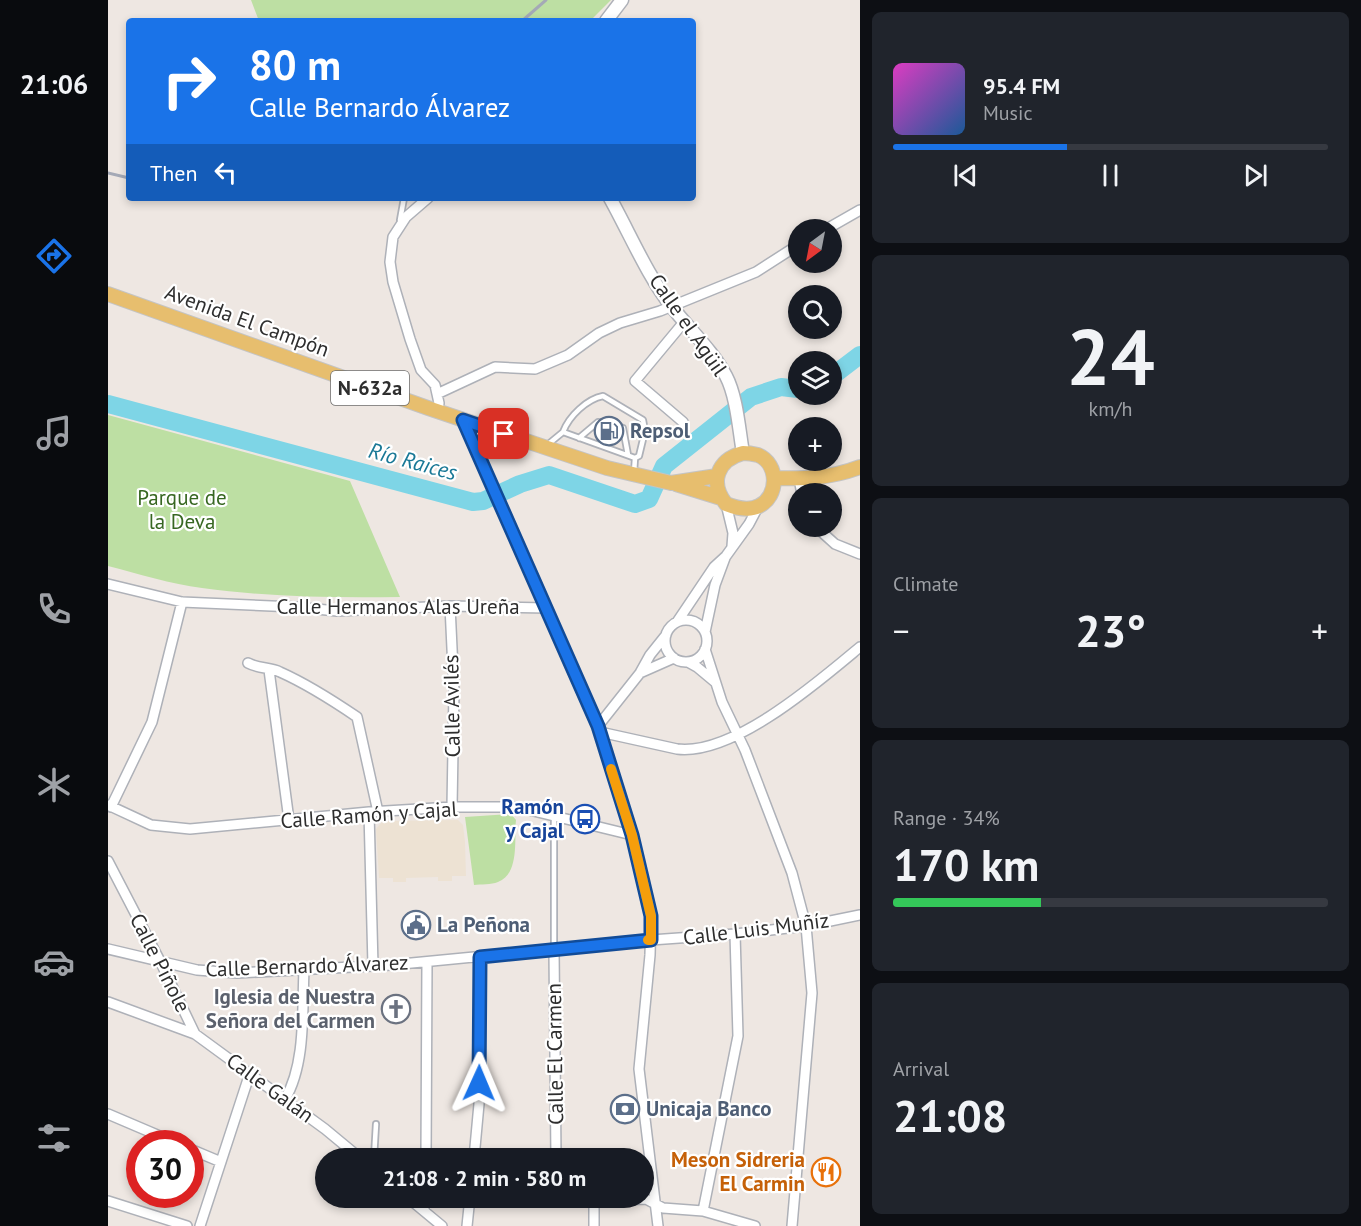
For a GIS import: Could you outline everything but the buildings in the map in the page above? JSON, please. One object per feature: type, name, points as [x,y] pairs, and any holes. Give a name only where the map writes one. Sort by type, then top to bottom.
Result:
[{"type":"main road","name":"Avenida El Campón","points":[[108,294],[438,412],[606,468],[671,483],[717,476]]},
{"type":"main road","points":[[671,483],[745,509],[758,507],[772,493],[774,478],[765,460],[757,455],[743,453],[734,455],[723,464],[717,476],[717,487],[724,501]]},
{"type":"main road","points":[[774,478],[799,479],[834,476],[860,467]]},
{"type":"street","points":[[608,18],[622,0]]},
{"type":"street","points":[[425,201],[406,218],[393,237],[390,262],[393,282],[422,370],[435,385],[439,403],[438,412]]},
{"type":"street","name":"Calle el Agüil","points":[[612,201],[659,288],[671,306],[711,353],[727,377],[732,389],[743,453]]},
{"type":"street","points":[[842,220],[860,210]]},
{"type":"street","points":[[437,394],[495,368],[535,369],[568,355],[599,333],[756,272],[788,251]]},
{"type":"street","points":[[683,422],[635,381],[684,322]]},
{"type":"street","points":[[463,420],[599,729],[632,835],[651,916],[651,940],[639,1069],[658,1226]]},
{"type":"street","points":[[799,479],[800,483]]},
{"type":"street","points":[[724,501],[733,533],[732,546]]},
{"type":"street","points":[[688,662],[698,658],[705,649],[707,643],[705,632],[715,585],[726,556],[758,507]]},
{"type":"street","points":[[827,537],[835,544],[860,554]]},
{"type":"street","points":[[599,729],[714,567],[726,556]]},
{"type":"street","name":"Calle Hermanos Alas Ureña","points":[[108,584],[183,602],[337,611],[450,606],[547,608]]},
{"type":"street","points":[[109,806],[152,722],[183,602]]},
{"type":"street","name":"Calle Avilés","points":[[450,606],[454,692],[453,807]]},
{"type":"street","points":[[677,622],[683,620],[696,623],[705,632]]},
{"type":"street","points":[[666,635],[666,646],[674,658]]},
{"type":"street","points":[[599,729],[684,750],[713,745],[738,736],[807,691],[860,647]]},
{"type":"street","points":[[705,649],[715,682],[792,873],[806,926],[812,993],[792,1226]]},
{"type":"street","points":[[640,673],[674,658],[698,667],[715,682]]},
{"type":"street","points":[[248,663],[258,668],[277,670],[327,696],[357,717],[373,812],[373,966]]},
{"type":"street","points":[[269,670],[289,820]]},
{"type":"street","name":"Calle Ramón y Cajal","points":[[109,806],[151,825],[190,829],[373,812],[453,807],[517,807],[632,835]]},
{"type":"street","name":"Calle Piñole","points":[[108,861],[195,1034]]},
{"type":"street","name":"Calle Luis Muñíz","points":[[651,940],[806,926],[860,915]]},
{"type":"street","points":[[703,1211],[738,1036],[735,934]]},
{"type":"street","name":"Calle Bernardo Álvarez","points":[[108,949],[197,970],[237,973],[427,962],[651,940]]},
{"type":"street","name":"Calle El Carmen","points":[[554,950],[556,1148]]},
{"type":"street","points":[[475,1148],[479,1104],[480,957]]},
{"type":"street","points":[[426,1148],[427,962]]},
{"type":"street","points":[[285,1099],[294,1084],[301,1037],[304,969]]},
{"type":"street","name":"Calle Galán","points":[[108,1002],[195,1034],[285,1099],[347,1148]]},
{"type":"street","points":[[200,1226],[250,1073]]},
{"type":"street","points":[[108,1114],[146,1130]]},
{"type":"street","points":[[204,1155],[221,1162]]},
{"type":"street","points":[[108,1201],[187,1226]]},
{"type":"street","points":[[655,1204],[663,1208],[703,1211],[756,1226]]},
{"type":"street","points":[[420,1208],[442,1226]]},
{"type":"street","points":[[467,1226],[469,1208]]},
{"type":"street","points":[[594,1208],[594,1226]]},
{"type":"lane","points":[[399,228],[404,201]]},
{"type":"lane","points":[[545,447],[563,432],[566,425],[591,398],[603,396],[643,420],[645,431],[639,456],[635,458]]},
{"type":"lane","points":[[579,438],[598,422],[612,424],[622,428],[628,455]]},
{"type":"lane","points":[[563,432],[635,458]]},
{"type":"lane","points":[[635,458],[639,476]]},
{"type":"lane","points":[[554,950],[555,816]]},
{"type":"lane","points":[[375,1148],[376,1124]]},
{"type":"shaded area","points":[[458,820],[463,825],[466,876],[452,876],[452,881],[438,881],[438,877],[406,878],[406,882],[393,882],[393,878],[379,878],[376,829],[383,821]]},
{"type":"green space","points":[[251,0],[611,0],[593,18],[258,18]]},
{"type":"green space","name":"Parque de la Deva","points":[[108,415],[350,481],[400,597],[301,596],[227,591],[179,584],[108,566]]},
{"type":"green space","points":[[511,814],[516,820],[513,864],[510,871],[498,882],[474,885],[465,817]]},
{"type":"waterway","name":"Río Raices","points":[[842,369],[860,355]]},
{"type":"waterway","name":"Río Raices","points":[[108,404],[473,502],[483,501],[520,484],[549,475],[635,504],[649,499],[664,466],[751,397],[781,387],[788,388]]},
{"type":"railway","points":[[525,18],[546,0]]},
{"type":"railway","points":[[108,173],[126,177]]},
{"type":"slow traffic","points":[[611,769],[632,835],[651,916],[651,940],[648,940]]},
{"type":"place","name":"Repsol","points":[[609,431]]},
{"type":"place","name":"Ramón y Cajal","points":[[585,819]]},
{"type":"place","name":"La Peñona","points":[[416,925]]},
{"type":"place","name":"Iglesia de Nuestra Señora del Carmen","points":[[396,1009]]},
{"type":"place","name":"Unicaja Banco","points":[[625,1109]]},
{"type":"place","name":"Meson Sidreria El Carmin","points":[[826,1172]]},
{"type":"route","points":[[479,1083],[480,957],[651,940],[651,916],[632,835],[598,726],[463,420],[504,434]]}]
